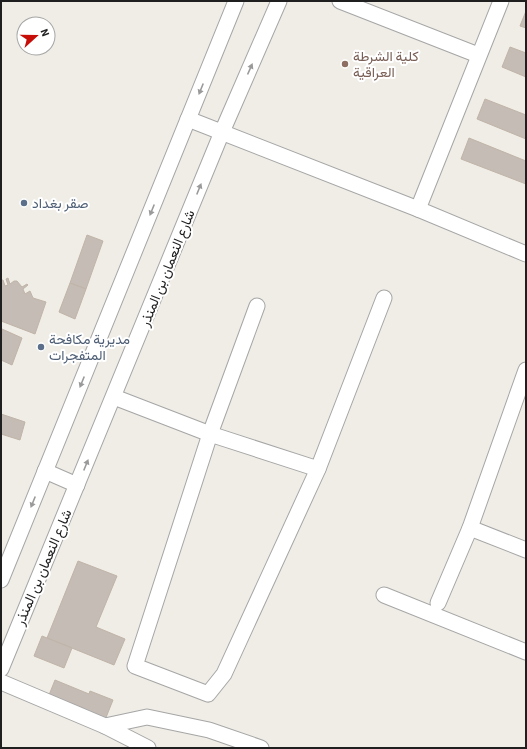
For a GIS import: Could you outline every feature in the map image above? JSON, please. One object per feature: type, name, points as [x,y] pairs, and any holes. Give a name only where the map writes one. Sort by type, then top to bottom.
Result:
[{"type":"street","points":[[1,580],[236,1]]},
{"type":"street","name":"شارع النعمان بن المنذر","points":[[1,669],[222,132],[280,1]]},
{"type":"street","points":[[340,1],[478,55]]},
{"type":"street","points":[[418,209],[500,1]]},
{"type":"street","points":[[188,119],[418,209],[526,254]]},
{"type":"street","points":[[257,306],[210,434],[135,666],[208,694],[224,674],[318,469],[384,298]]},
{"type":"street","points":[[438,603],[470,528],[526,370]]},
{"type":"street","points":[[114,397],[210,434],[318,469]]},
{"type":"street","points":[[46,471],[77,485]]},
{"type":"street","points":[[470,528],[526,550]]},
{"type":"street","points":[[384,595],[526,652]]},
{"type":"street","points":[[1,682],[105,726],[148,748]]},
{"type":"street","points":[[105,726],[147,718],[210,730],[261,748]]},
{"type":"building","points":[[526,11],[526,28],[520,26]]},
{"type":"building","points":[[510,47],[526,53],[526,77],[502,67]]},
{"type":"building","points":[[485,99],[526,115],[526,139],[477,119]]},
{"type":"building","points":[[469,138],[526,161],[526,184],[461,159]]},
{"type":"building","points":[[87,235],[103,241],[86,289],[70,283]]},
{"type":"building","points":[[8,278],[10,284],[17,281],[22,287],[27,284],[28,285],[23,289],[25,294],[30,291],[33,298],[46,302],[35,334],[1,321],[1,280],[3,280],[5,286],[8,285],[6,279]]},
{"type":"building","points":[[70,283],[86,289],[75,319],[59,312]]},
{"type":"building","points":[[2,329],[22,338],[12,365],[1,360]]},
{"type":"building","points":[[1,414],[25,422],[20,440],[1,434]]},
{"type":"building","points":[[78,561],[117,576],[96,627],[125,639],[114,665],[47,638]]},
{"type":"building","points":[[42,636],[72,648],[64,668],[34,656]]},
{"type":"building","points":[[55,680],[89,694],[90,691],[113,700],[105,720],[83,711],[84,708],[49,695]]},
{"type":"place","name":"كلية الشرطة العراقية","points":[[345,64]]},
{"type":"place","name":"صقر بغداد","points":[[24,203]]},
{"type":"place","name":"مديرية مكافحة المتفجرات","points":[[41,347]]}]
